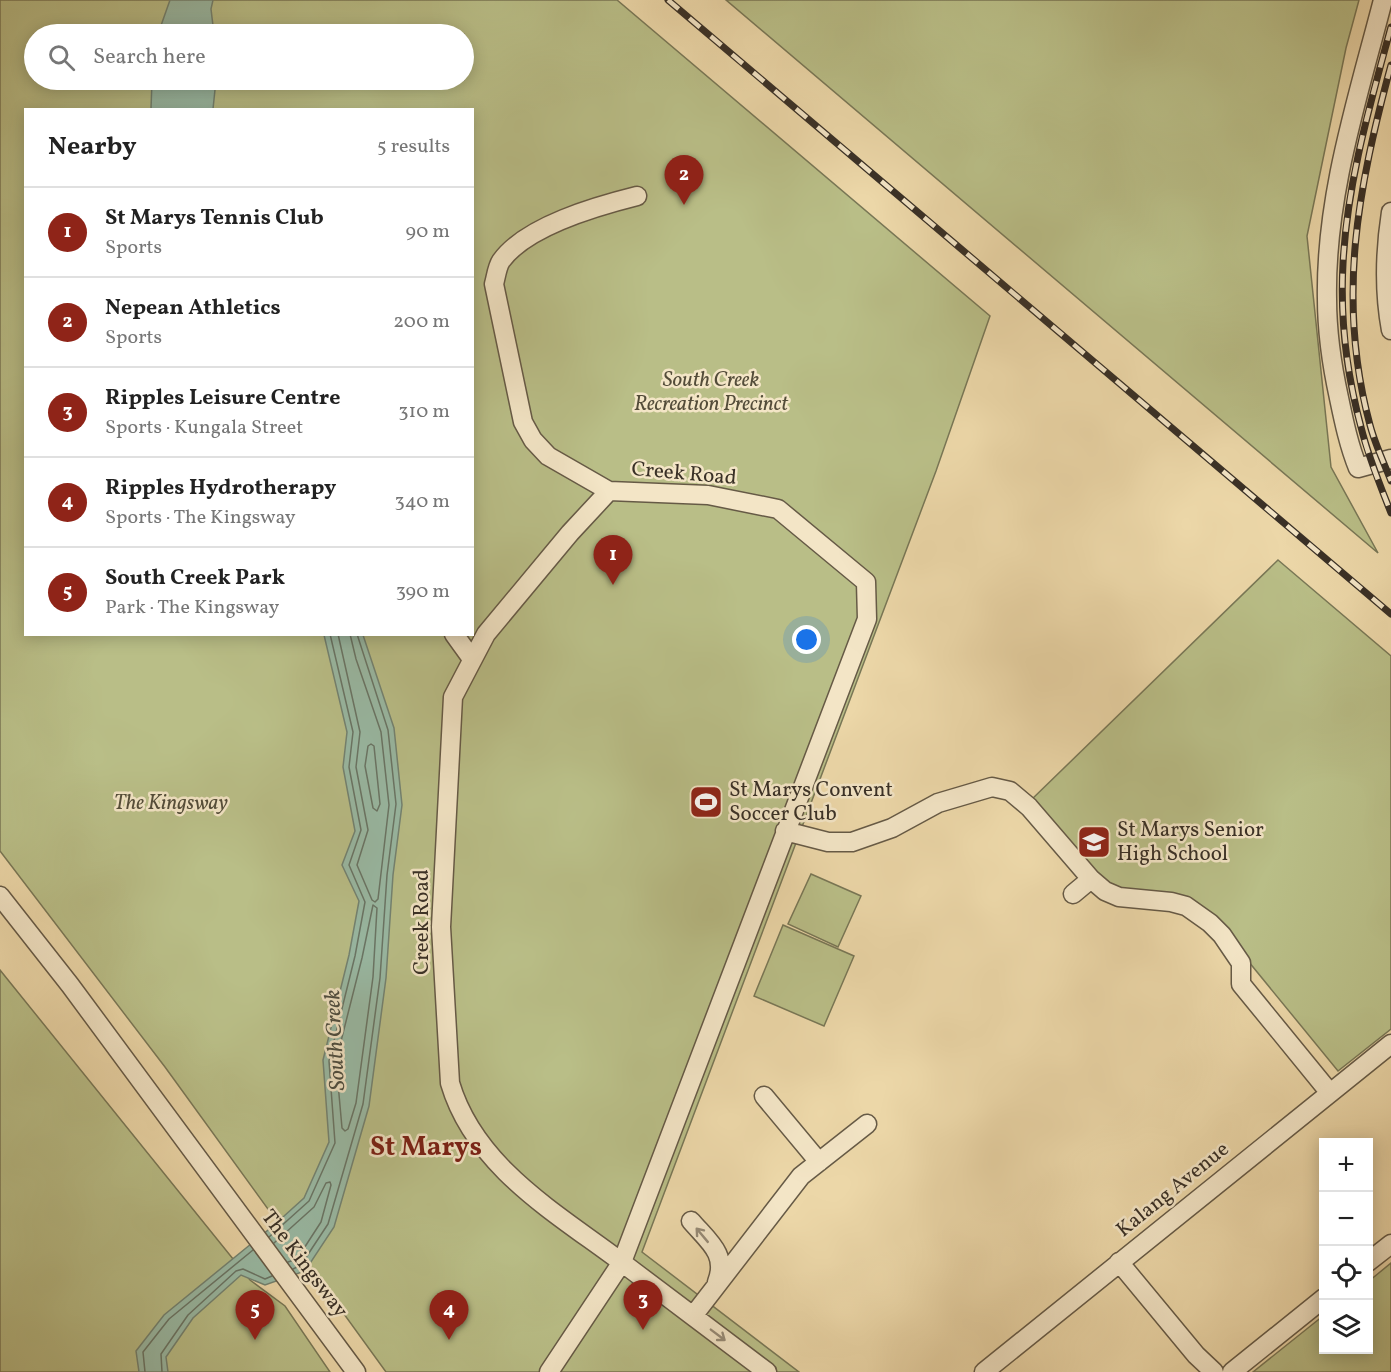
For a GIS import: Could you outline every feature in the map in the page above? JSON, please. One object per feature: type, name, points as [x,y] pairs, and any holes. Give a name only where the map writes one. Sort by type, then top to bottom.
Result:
[{"type":"street","points":[[1383,0],[1339,176],[1329,249],[1327,300],[1335,380],[1349,441],[1358,468],[1391,459]]},
{"type":"street","points":[[609,491],[548,456],[533,440],[523,422],[494,284],[500,263],[518,243],[591,208],[637,196]]},
{"type":"street","points":[[1391,212],[1387,237],[1387,275],[1391,330]]},
{"type":"street","name":"Creek Road","points":[[549,1372],[622,1262],[867,619],[866,582],[778,509],[708,495],[609,491],[570,533],[486,634],[453,697],[441,927],[450,1083],[456,1104],[472,1131],[502,1168],[532,1196],[622,1262]]},
{"type":"street","points":[[455,636],[472,659]]},
{"type":"street","points":[[785,831],[828,842],[852,842],[892,828],[938,803],[992,787],[1010,791],[1029,807],[1091,879],[1105,891],[1119,897],[1171,902],[1186,906],[1210,923],[1222,935],[1240,963],[1241,984],[1330,1093]]},
{"type":"street","points":[[1073,894],[1091,879]]},
{"type":"street","name":"The Kingsway","points":[[0,896],[70,985],[356,1372]]},
{"type":"street","name":"Kalang Avenue","points":[[984,1372],[1005,1366],[1119,1262],[1330,1093],[1389,1050]]},
{"type":"street","points":[[764,1096],[819,1162]]},
{"type":"street","points":[[693,1316],[801,1176],[867,1124]]},
{"type":"street","points":[[691,1221],[721,1260],[722,1271],[716,1287]]},
{"type":"street","points":[[1373,1258],[1391,1244]]},
{"type":"street","points":[[622,1262],[767,1372]]},
{"type":"street","points":[[1119,1262],[1196,1355],[1214,1372]]},
{"type":"street","points":[[1232,1372],[1321,1300]]},
{"type":"green space","name":"South Creek Recreation Precinct","points":[[0,0],[617,0],[990,316],[936,471],[642,1252],[799,1372],[386,1372],[165,1067],[0,851]]},
{"type":"green space","points":[[726,0],[1359,0],[1346,48],[1307,236],[1331,467],[1378,553]]},
{"type":"green space","points":[[1278,560],[1391,656],[1391,1029],[1338,1071],[1208,912],[1112,889],[1029,802]]},
{"type":"green space","points":[[811,874],[861,896],[838,947],[788,924]]},
{"type":"green space","points":[[783,925],[854,956],[824,1026],[754,996]]},
{"type":"green space","points":[[0,970],[250,1280],[285,1306],[330,1372],[0,1372]]},
{"type":"green space","points":[[1391,1263],[1391,1372],[1253,1372],[1319,1319],[1319,1354],[1373,1354],[1373,1278]]},
{"type":"water","points":[[170,0],[213,0],[211,9],[213,24],[162,24]]},
{"type":"water","points":[[152,90],[215,90],[213,108],[151,108]]},
{"type":"water","name":"South Creek","points":[[324,636],[363,636],[394,728],[402,805],[393,875],[386,978],[369,1106],[334,1227],[305,1271],[265,1285],[241,1275],[193,1318],[166,1357],[168,1372],[139,1372],[136,1351],[164,1315],[304,1198],[329,1142],[323,1060],[349,955],[359,901],[342,865],[355,831],[343,767],[347,732]]},
{"type":"railway","points":[[668,0],[1391,614]]},
{"type":"railway","points":[[1391,27],[1354,174],[1345,234],[1342,284],[1348,367],[1356,407],[1371,460],[1391,513]]},
{"type":"railway","points":[[1391,65],[1369,155],[1361,200],[1355,244],[1353,288],[1354,333],[1360,378],[1372,432],[1391,481]]},
{"type":"place","name":"Nepean Athletics","points":[[684,205]]},
{"type":"place","name":"St Marys Tennis Club","points":[[613,585]]},
{"type":"place","name":"St Marys Convent Soccer Club","points":[[706,802]]},
{"type":"place","name":"St Marys Senior High School","points":[[1094,842]]},
{"type":"place","name":"Ripples Leisure Centre","points":[[643,1330]]},
{"type":"place","name":"South Creek Park","points":[[255,1340]]},
{"type":"place","name":"Ripples Hydrotherapy","points":[[449,1340]]},
{"type":"district","name":"St Marys","points":[[426,1148]]}]
